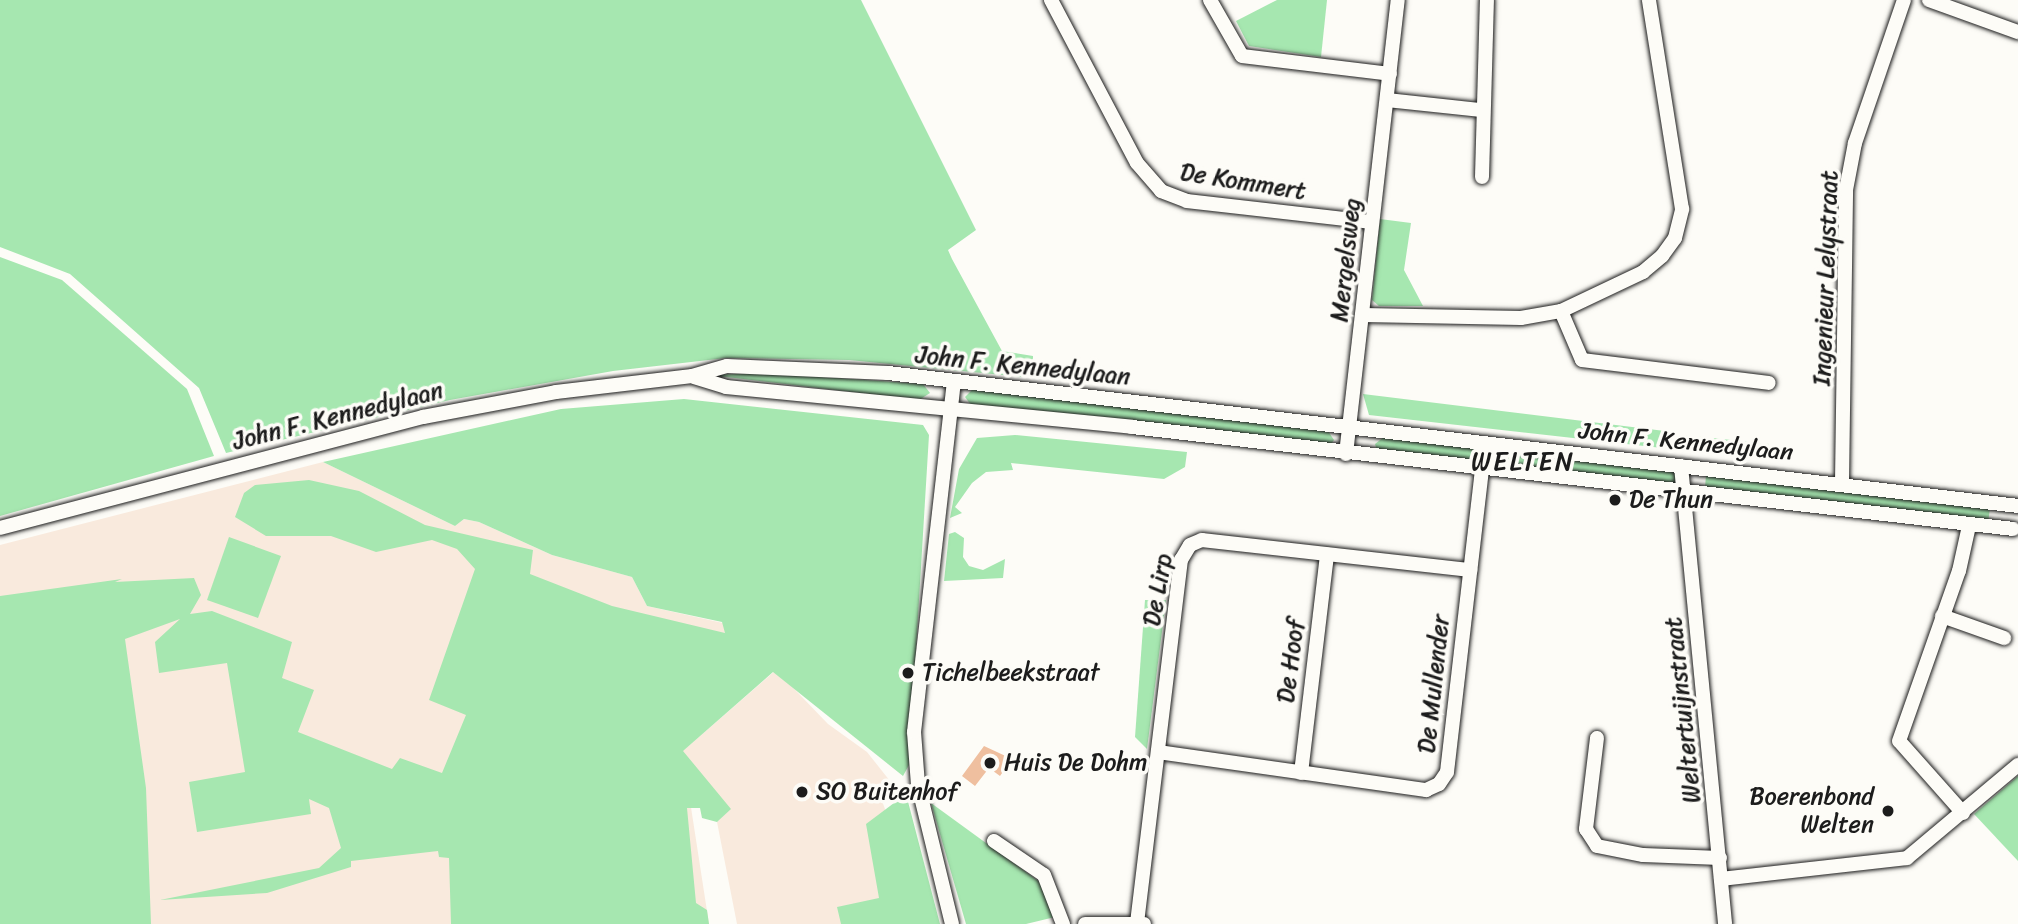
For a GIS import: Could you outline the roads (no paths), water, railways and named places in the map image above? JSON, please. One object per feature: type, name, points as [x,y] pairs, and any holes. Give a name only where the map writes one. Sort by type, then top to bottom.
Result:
[{"type":"street","name":"De Kommert","points":[[1051,0],[1137,163],[1161,191],[1187,201],[1372,222]]},
{"type":"street","points":[[1210,0],[1242,56],[1390,74]]},
{"type":"street","name":"Mergelsweg","points":[[1349,426],[1398,0]]},
{"type":"street","points":[[1482,177],[1481,110],[1487,0]]},
{"type":"street","points":[[1363,315],[1521,318],[1561,311],[1643,272],[1662,256],[1678,228],[1682,209],[1649,0]]},
{"type":"street","name":"Ingenieur Lelystraat","points":[[1842,482],[1846,190],[1855,143],[1904,0]]},
{"type":"street","points":[[1929,0],[2018,32]]},
{"type":"street","points":[[1387,100],[1481,110]]},
{"type":"street","points":[[1561,311],[1582,360],[1769,383]]},
{"type":"street","name":"John F. Kennedylaan","points":[[0,528],[423,417],[556,392],[692,376],[727,366],[808,366],[954,381],[1681,466],[1842,482],[2018,508]]},
{"type":"street","name":"John F. Kennedylaan","points":[[692,376],[726,387],[950,409],[1683,492],[1969,526],[2015,535]]},
{"type":"street","points":[[952,924],[923,808],[914,732],[954,381]]},
{"type":"street","points":[[1346,454],[1349,426]]},
{"type":"street","name":"Weltertuijnstraat","points":[[1681,466],[1725,924]]},
{"type":"street","name":"De Mullender","points":[[1158,752],[1426,790],[1439,784],[1447,772],[1482,470]]},
{"type":"street","points":[[2015,535],[2018,508]]},
{"type":"street","points":[[1963,813],[1899,741],[1942,616],[1969,526]]},
{"type":"street","name":"De Lirp","points":[[1141,923],[1158,752],[1186,549],[1202,540],[1469,570]]},
{"type":"street","name":"De Hoof","points":[[1301,773],[1327,555]]},
{"type":"street","points":[[1942,616],[2004,638]]},
{"type":"street","points":[[1597,738],[1586,829],[1597,846],[1643,855],[1720,858]]},
{"type":"street","points":[[1721,880],[1896,862],[1931,843],[2018,765]]},
{"type":"street","points":[[994,841],[1044,875],[1063,924]]},
{"type":"street","points":[[1085,924],[1141,923]]},
{"type":"place","name":"De Thun","points":[[1615,500]]},
{"type":"place","name":"Tichelbeekstraat","points":[[908,673]]},
{"type":"place","name":"Huis De Dohm","points":[[990,763]]},
{"type":"place","name":"SO Buitenhof","points":[[802,792]]},
{"type":"place","name":"Boerenbond Welten","points":[[1888,811]]},
{"type":"district","name":"WELTEN","points":[[1523,462]]}]
